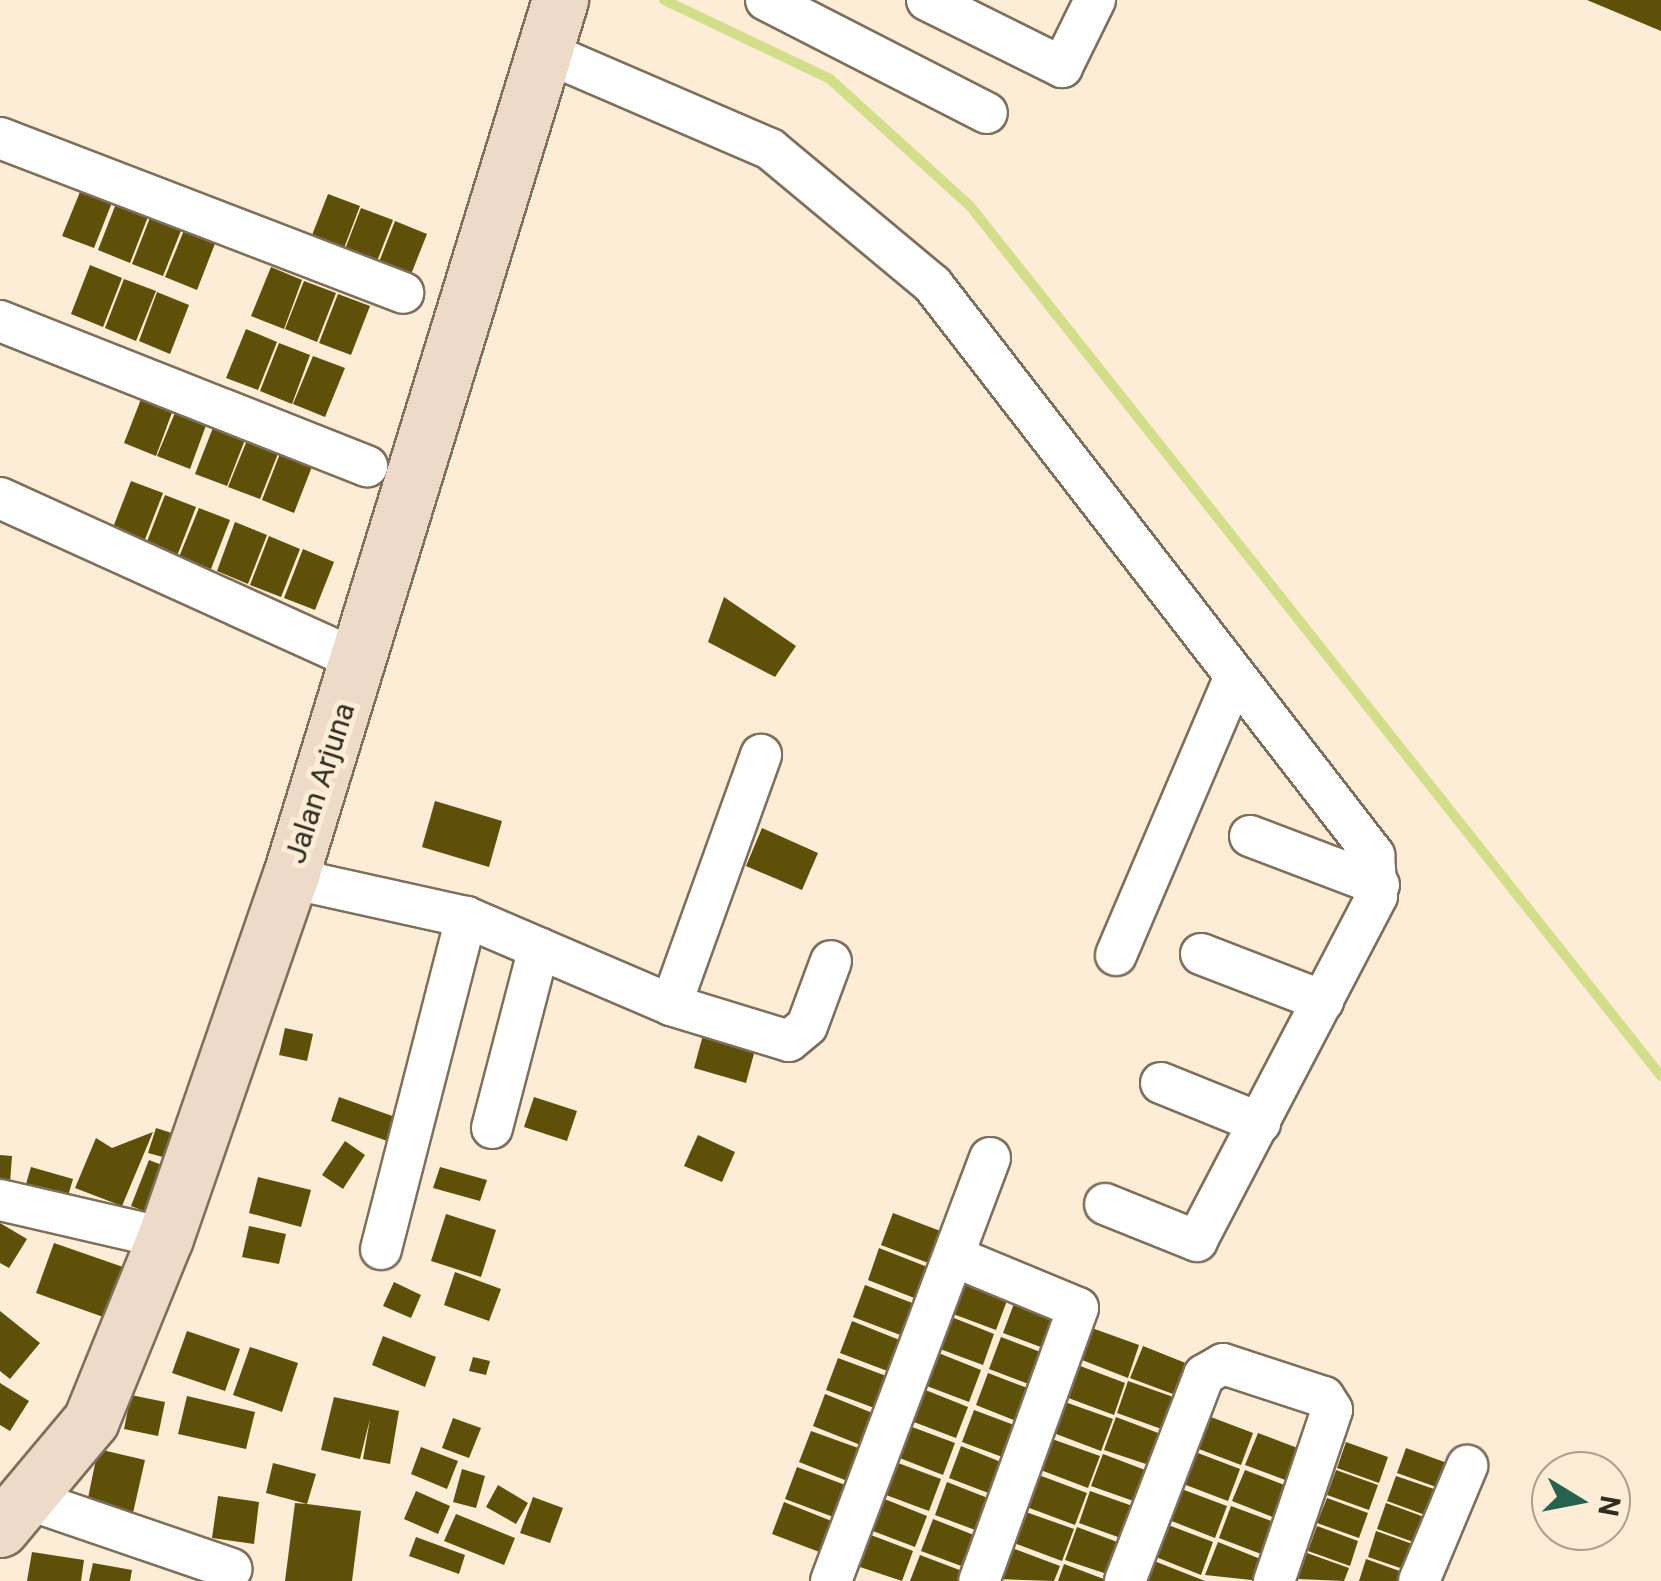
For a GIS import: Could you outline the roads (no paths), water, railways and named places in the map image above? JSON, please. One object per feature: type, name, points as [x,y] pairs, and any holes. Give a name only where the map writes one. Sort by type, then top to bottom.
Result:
[{"type":"street","points":[[766,0],[987,114]]},
{"type":"street","points":[[936,2],[1062,67],[1096,0]]},
{"type":"street","points":[[549,16],[770,149],[878,233],[934,285],[1232,682],[1345,814],[1374,855],[1379,885],[1196,1241],[1105,1204]]},
{"type":"street","name":"Jalan Arjuna","points":[[15,1514],[91,1420],[165,1238],[290,878],[359,661],[549,16]]},
{"type":"street","points":[[0,138],[403,293]]},
{"type":"street","points":[[3,331],[366,466]]},
{"type":"street","points":[[0,498],[359,661]]},
{"type":"street","points":[[1116,955],[1232,682]]},
{"type":"street","points":[[671,1005],[761,756]]},
{"type":"street","points":[[1250,836],[1379,885]]},
{"type":"street","points":[[290,878],[466,917],[671,1005],[789,1041],[807,1026],[831,961]]},
{"type":"street","points":[[381,1248],[466,917]]},
{"type":"street","points":[[492,1128],[539,948]]},
{"type":"street","points":[[1201,954],[1322,1001]]},
{"type":"street","points":[[1160,1082],[1260,1122]]},
{"type":"street","points":[[836,1579],[990,1158]]},
{"type":"street","points":[[0,1200],[165,1238]]},
{"type":"street","points":[[954,1257],[1078,1308],[980,1581]]},
{"type":"street","points":[[1126,1581],[1204,1375],[1223,1364],[1324,1396],[1332,1410],[1274,1581]]},
{"type":"street","points":[[1419,1581],[1467,1466]]},
{"type":"street","points":[[15,1514],[231,1570]]},
{"type":"waterway","points":[[664,0],[830,79],[970,206],[1661,1076]]}]
